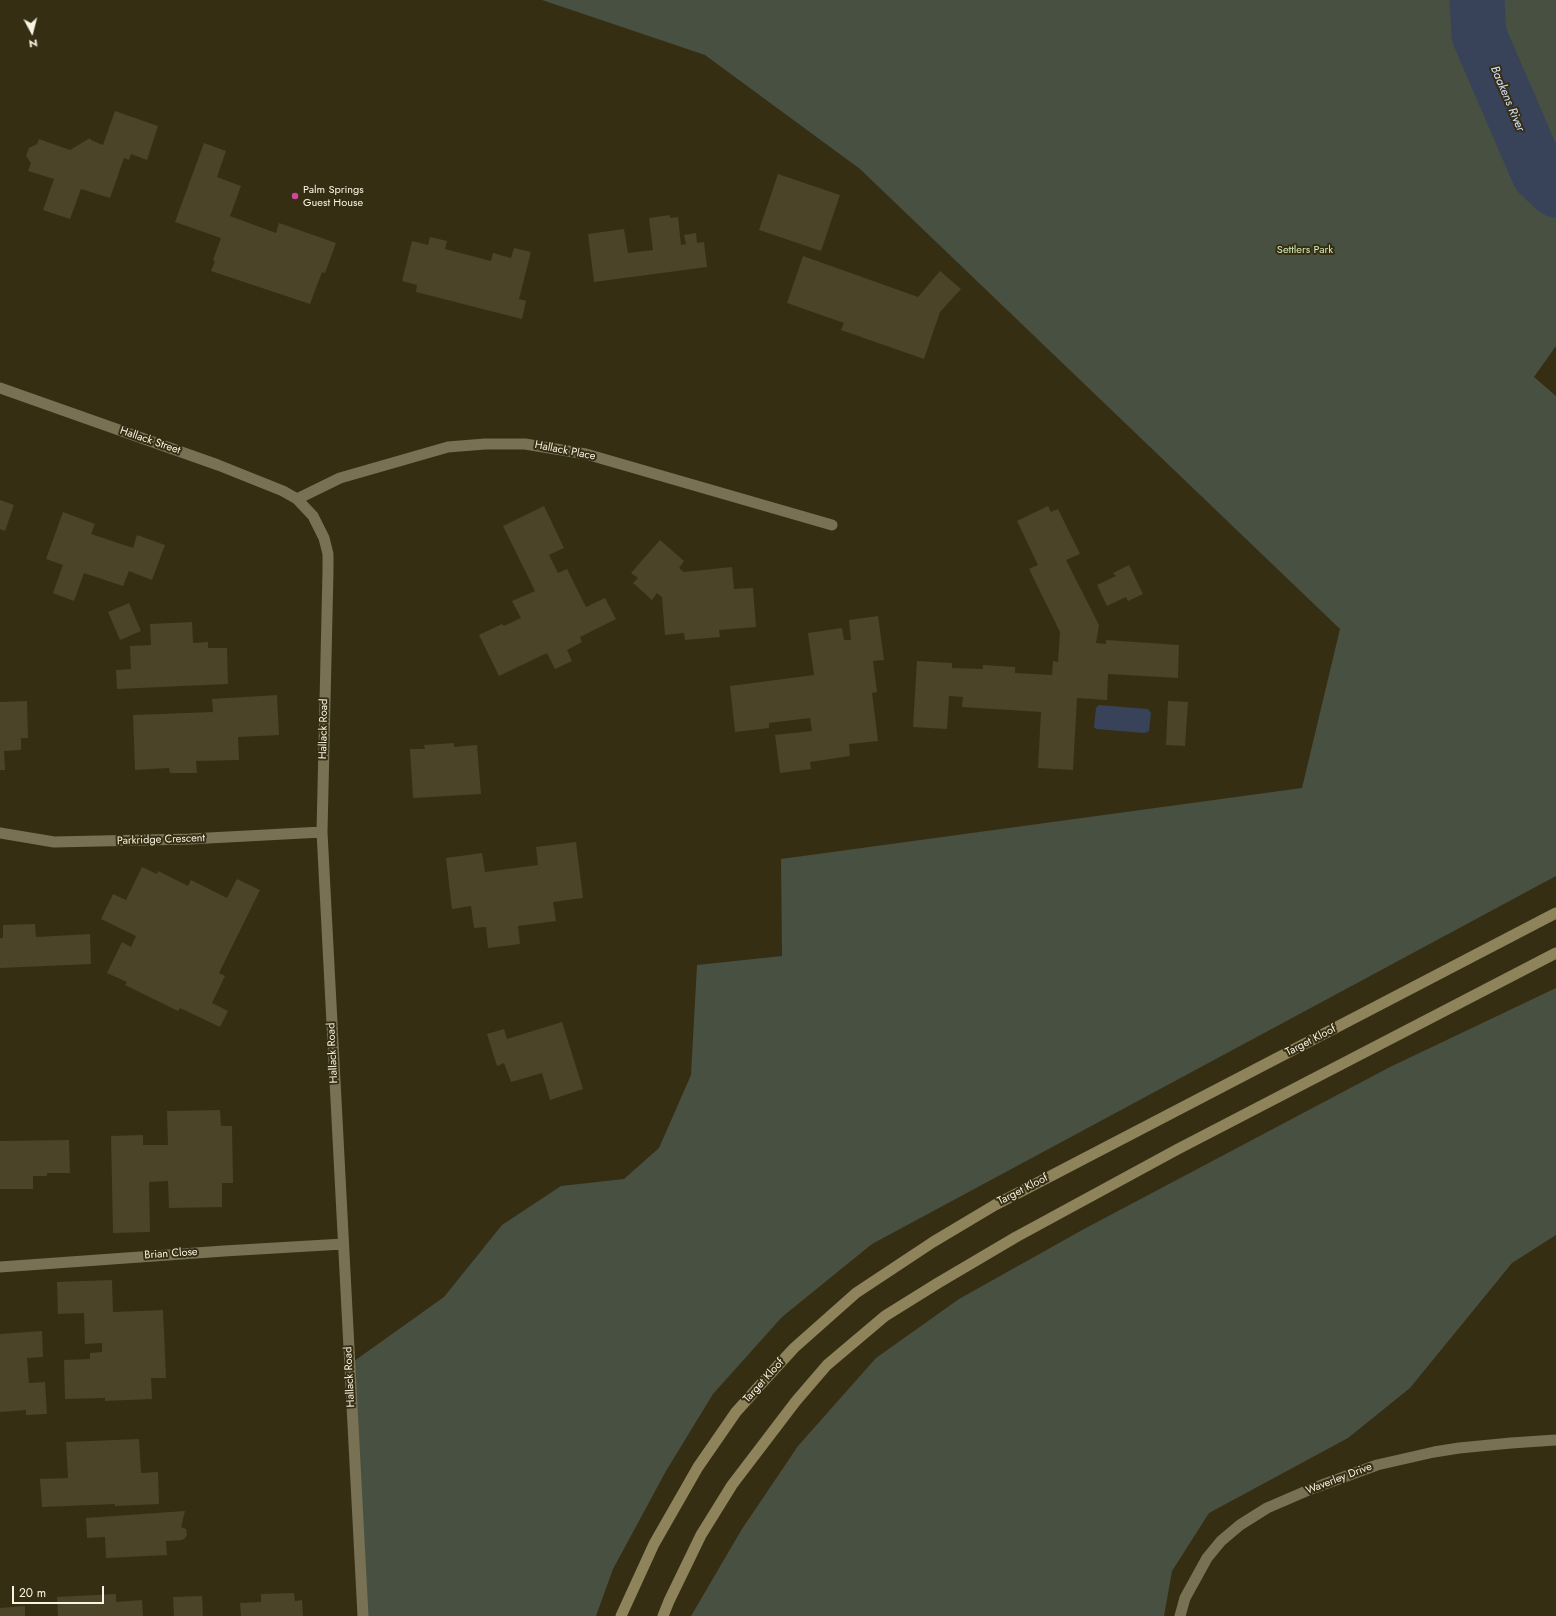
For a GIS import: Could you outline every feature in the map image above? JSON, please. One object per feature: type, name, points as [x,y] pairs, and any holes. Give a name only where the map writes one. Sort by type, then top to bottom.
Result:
[{"type":"main road","name":"Target Kloof","points":[[621,1616],[657,1537],[698,1467],[736,1412],[794,1348],[856,1293],[933,1242],[995,1205],[1556,913]]},
{"type":"main road","points":[[663,1616],[701,1536],[732,1484],[796,1400],[827,1365],[886,1316],[996,1249],[1076,1204],[1178,1149],[1556,953]]},
{"type":"street","name":"Hallack Street","points":[[0,388],[218,465],[283,491],[297,499]]},
{"type":"street","name":"Hallack Place","points":[[297,499],[340,478],[448,447],[485,444],[525,444],[586,454],[832,525]]},
{"type":"street","name":"Hallack Road","points":[[297,499],[313,516],[324,538],[328,554],[322,832],[363,1616]]},
{"type":"street","name":"Parkridge Crescent","points":[[0,833],[61,842],[190,840],[322,832]]},
{"type":"street","name":"Brian Close","points":[[0,1267],[217,1251],[343,1244]]},
{"type":"street","name":"Waverley Drive","points":[[1180,1616],[1185,1598],[1212,1552],[1221,1541],[1240,1524],[1267,1508],[1311,1489],[1377,1465],[1459,1448],[1556,1440]]},
{"type":"green space","name":"Settlers Park","points":[[542,0],[1556,0],[1556,346],[1534,377],[1556,396],[1556,876],[872,1244],[782,1317],[713,1394],[666,1471],[613,1569],[596,1616],[363,1616],[350,1364],[444,1297],[502,1225],[561,1186],[624,1179],[659,1148],[691,1075],[697,965],[782,956],[781,859],[1302,788],[1340,629],[860,169],[705,55]]},
{"type":"green space","points":[[1556,988],[1556,1235],[1512,1263],[1410,1388],[1348,1438],[1209,1513],[1172,1571],[1164,1616],[691,1616],[742,1529],[798,1446],[876,1358],[959,1299],[1084,1229],[1390,1067]]},
{"type":"water","points":[[1099,705],[1148,709],[1151,713],[1149,731],[1145,733],[1096,729],[1094,727],[1096,708]]},
{"type":"building","points":[[115,111],[158,126],[147,160],[131,154],[129,160],[124,158],[110,198],[81,189],[70,219],[43,210],[54,179],[28,171],[31,163],[26,156],[29,148],[37,144],[39,139],[70,150],[90,138],[91,140],[103,145]]},
{"type":"building","points":[[204,143],[226,151],[217,177],[241,186],[230,216],[276,233],[279,223],[336,243],[325,273],[322,272],[310,304],[211,271],[215,261],[213,260],[221,238],[175,222]]},
{"type":"building","points":[[778,174],[840,195],[821,251],[759,230]]},
{"type":"building","points":[[670,215],[670,218],[678,217],[681,245],[686,244],[684,235],[696,233],[697,243],[704,242],[707,267],[594,282],[588,234],[624,229],[628,253],[653,250],[649,218]]},
{"type":"building","points":[[430,237],[447,241],[445,249],[491,261],[493,253],[511,258],[514,248],[531,252],[519,299],[526,301],[522,319],[416,292],[417,285],[402,281],[412,241],[428,245]]},
{"type":"building","points":[[803,256],[918,297],[940,271],[961,289],[940,312],[924,359],[841,330],[844,323],[787,303]]},
{"type":"building","points":[[0,500],[14,505],[5,531],[0,529]]},
{"type":"building","points":[[544,506],[564,548],[549,555],[558,573],[567,569],[586,607],[605,598],[616,619],[580,637],[582,642],[567,650],[572,661],[555,669],[547,653],[499,676],[479,635],[502,624],[504,626],[521,618],[512,601],[535,591],[503,526]]},
{"type":"building","points":[[1048,506],[1051,512],[1058,509],[1080,554],[1066,560],[1099,625],[1096,643],[1106,644],[1106,640],[1179,645],[1178,678],[1108,674],[1107,700],[1077,698],[1073,770],[1038,768],[1041,712],[962,707],[963,697],[949,696],[947,729],[913,727],[917,661],[952,663],[952,668],[983,669],[983,665],[1015,667],[1015,673],[1052,675],[1053,661],[1058,662],[1060,632],[1029,569],[1038,565],[1017,521]]},
{"type":"building","points":[[63,512],[95,524],[91,534],[133,548],[137,535],[165,545],[152,580],[129,571],[123,586],[84,573],[74,601],[53,593],[63,565],[46,559]]},
{"type":"building","points":[[660,540],[684,561],[679,568],[684,572],[732,567],[734,589],[753,588],[756,627],[719,630],[720,637],[685,640],[684,633],[665,635],[662,597],[657,593],[652,600],[633,583],[638,578],[631,573]]},
{"type":"building","points":[[1129,565],[1143,594],[1128,601],[1126,597],[1107,606],[1097,585],[1116,576],[1113,573]]},
{"type":"building","points":[[129,603],[141,631],[120,640],[108,612]]},
{"type":"building","points":[[878,616],[884,660],[873,661],[877,692],[872,693],[878,741],[849,744],[850,756],[810,762],[811,769],[780,773],[775,735],[812,731],[810,718],[769,723],[769,728],[735,732],[730,686],[814,675],[808,633],[842,628],[844,640],[851,640],[849,620]]},
{"type":"building","points":[[192,622],[193,643],[208,642],[208,648],[227,648],[228,684],[117,689],[116,670],[131,669],[130,646],[151,645],[150,624]]},
{"type":"building","points":[[277,695],[279,735],[238,737],[239,760],[196,761],[197,773],[170,773],[169,768],[135,770],[133,715],[213,712],[212,699]]},
{"type":"building","points":[[27,701],[28,738],[21,738],[21,750],[4,751],[5,770],[0,770],[0,702]]},
{"type":"building","points":[[1168,701],[1188,702],[1185,746],[1166,745]]},
{"type":"building","points":[[454,743],[454,747],[477,745],[481,794],[413,798],[410,749],[425,749],[424,745]]},
{"type":"building","points":[[576,842],[583,898],[553,902],[556,921],[518,926],[520,944],[488,948],[486,927],[474,928],[471,906],[452,909],[446,858],[482,853],[485,872],[538,865],[536,847]]},
{"type":"building","points":[[142,867],[157,874],[158,871],[188,886],[191,880],[227,898],[237,879],[260,890],[219,973],[225,976],[212,1003],[228,1011],[220,1027],[180,1008],[178,1011],[125,985],[127,982],[107,973],[122,942],[131,947],[136,936],[101,919],[113,894],[126,900]]},
{"type":"building","points":[[35,924],[36,937],[90,934],[91,964],[0,968],[0,938],[3,938],[3,925]]},
{"type":"building","points":[[562,1022],[583,1089],[550,1100],[542,1073],[511,1082],[504,1063],[497,1066],[487,1034],[504,1029],[507,1039]]},
{"type":"building","points":[[220,1110],[221,1126],[232,1126],[233,1183],[222,1183],[222,1207],[169,1208],[168,1181],[149,1182],[150,1232],[113,1233],[111,1136],[143,1135],[143,1145],[168,1145],[167,1111]]},
{"type":"building","points":[[69,1140],[70,1173],[47,1173],[47,1176],[33,1176],[33,1189],[0,1189],[0,1141]]},
{"type":"building","points":[[112,1280],[113,1312],[163,1310],[166,1378],[151,1378],[152,1399],[105,1401],[105,1398],[65,1399],[64,1360],[90,1359],[90,1353],[102,1352],[102,1343],[85,1344],[84,1313],[58,1314],[57,1282]]},
{"type":"building","points":[[42,1331],[43,1357],[27,1358],[29,1383],[45,1382],[47,1414],[26,1415],[26,1410],[0,1412],[0,1334]]},
{"type":"building","points":[[139,1439],[141,1473],[158,1472],[159,1504],[42,1507],[40,1479],[68,1478],[66,1442]]},
{"type":"building","points":[[185,1511],[181,1527],[186,1529],[187,1535],[182,1540],[166,1541],[167,1555],[106,1558],[105,1537],[87,1538],[86,1518]]},
{"type":"building","points":[[294,1593],[295,1601],[302,1600],[303,1616],[241,1616],[240,1603],[261,1602],[261,1594]]},
{"type":"building","points":[[116,1594],[116,1602],[142,1600],[143,1616],[58,1616],[57,1597]]},
{"type":"building","points":[[202,1596],[203,1616],[174,1616],[173,1597]]},
{"type":"building","points":[[25,1606],[25,1616],[0,1616],[0,1608]]},
{"type":"waterway","name":"Baakens River","points":[[1477,0],[1479,35],[1539,174],[1556,190]]},
{"type":"place","name":"Palm Springs Guest House","points":[[295,196]]}]
